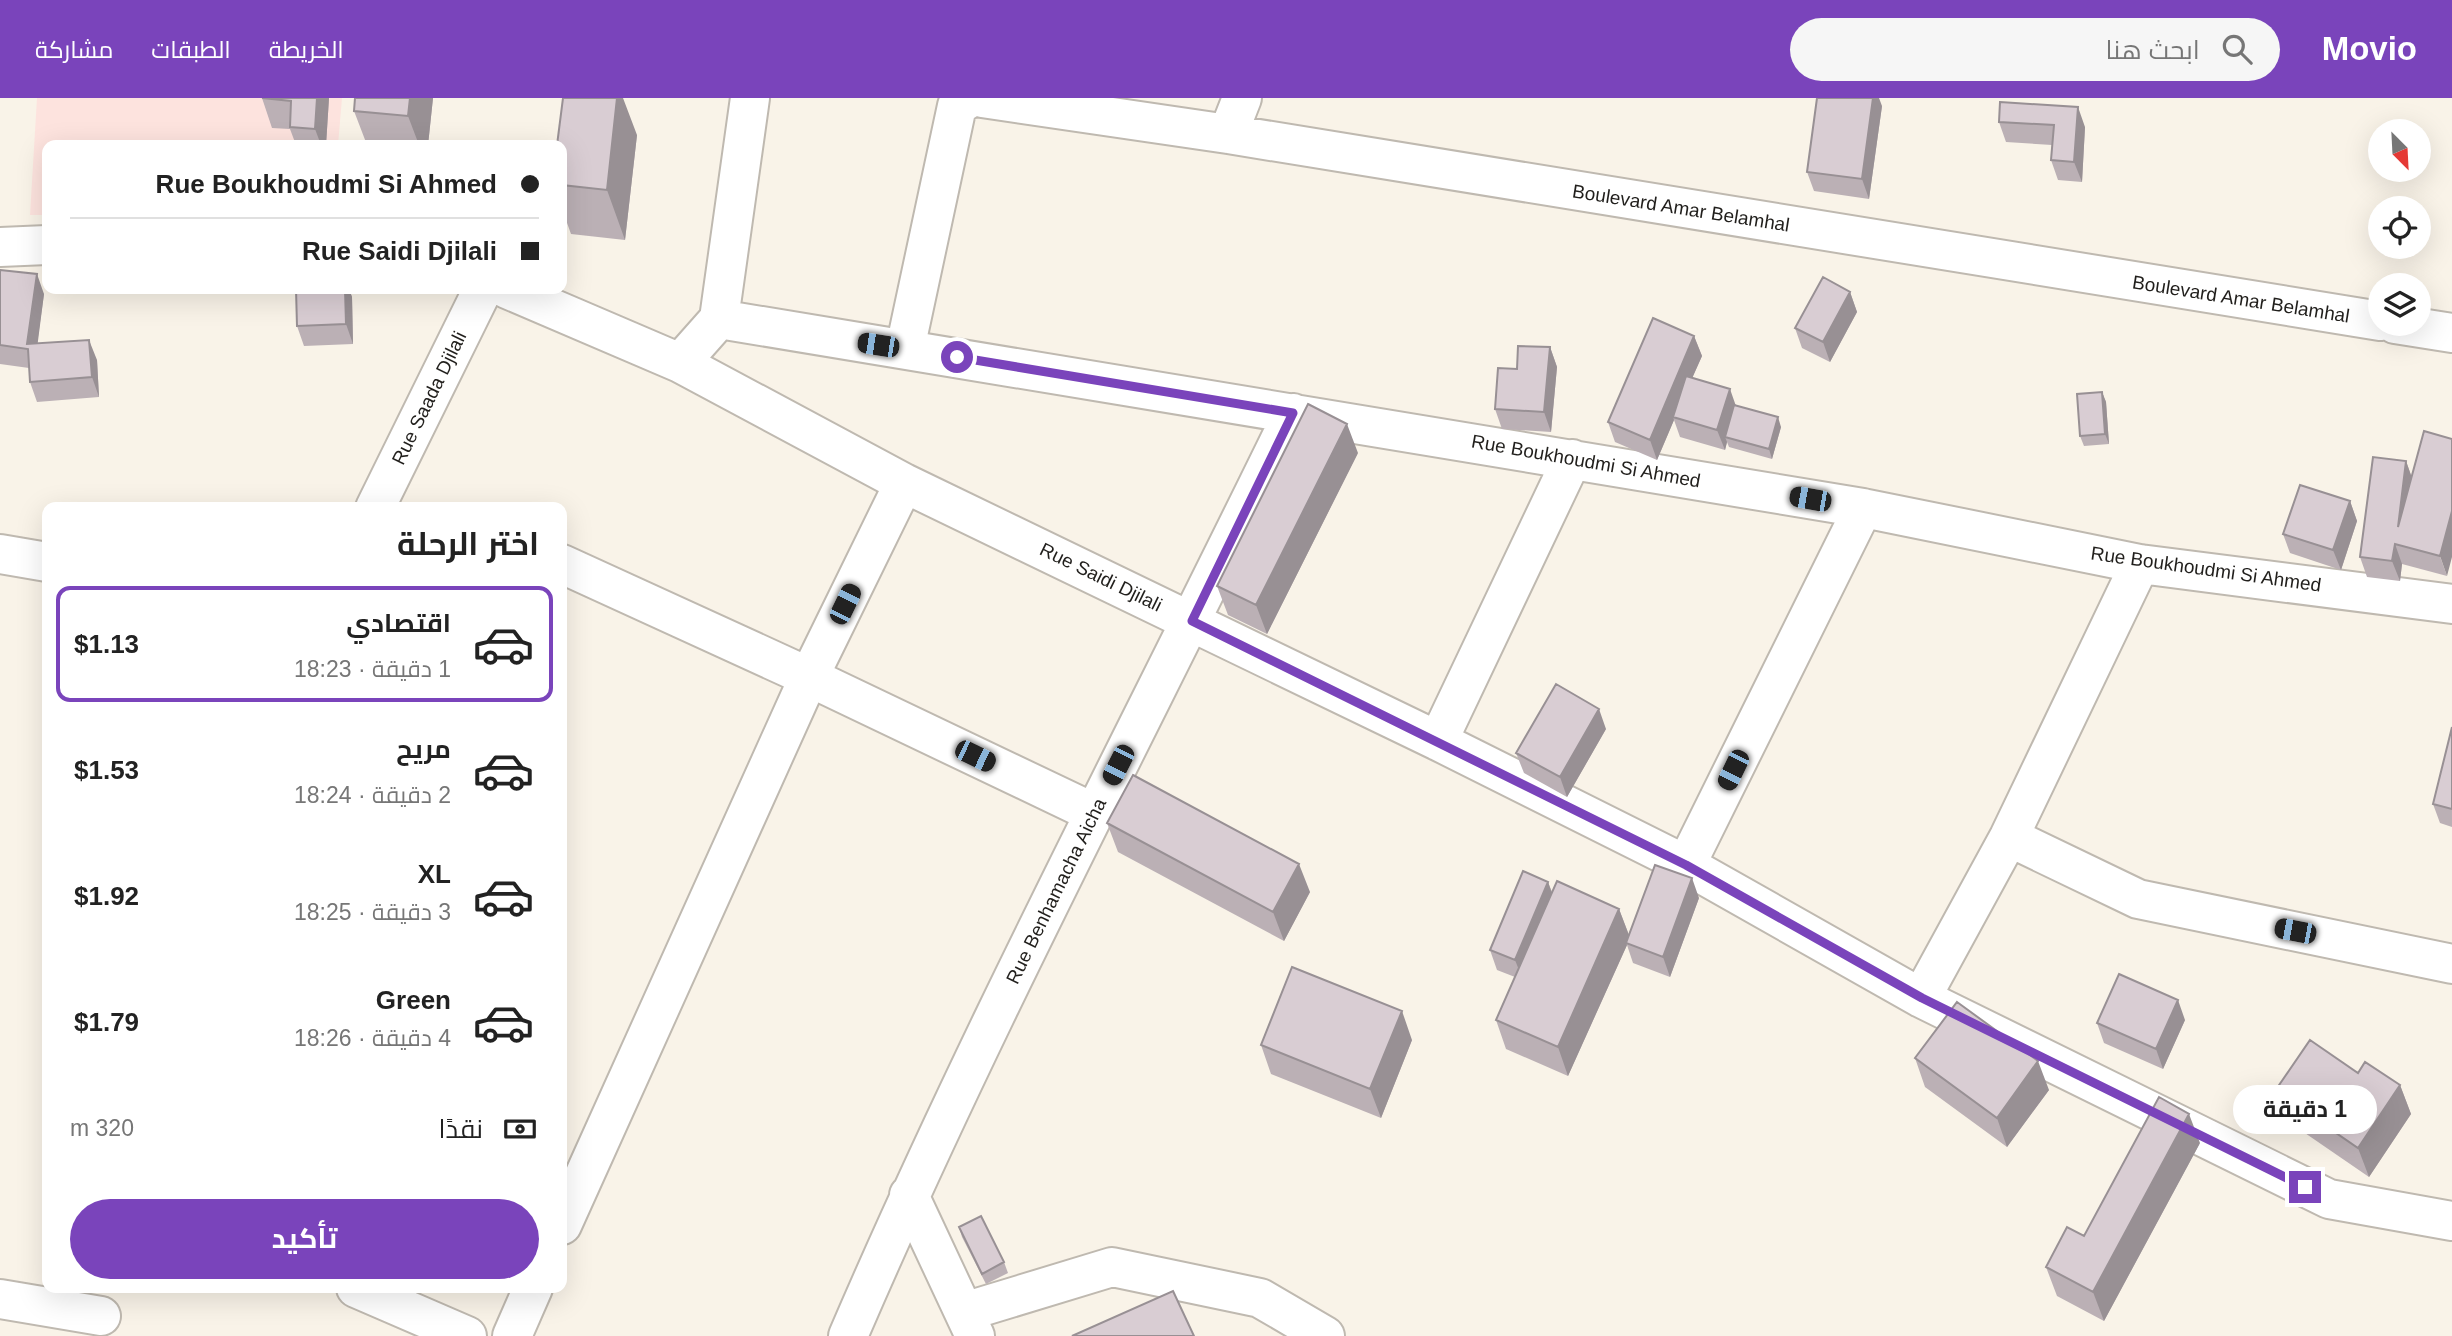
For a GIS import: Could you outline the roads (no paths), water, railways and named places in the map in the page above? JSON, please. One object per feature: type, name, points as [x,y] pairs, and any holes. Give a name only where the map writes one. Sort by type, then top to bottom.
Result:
[{"type":"street","points":[[680,363],[719,319],[750,98]]},
{"type":"street","points":[[905,349],[957,106],[972,98]]},
{"type":"street","name":"Boulevard Amar Belamhal","points":[[972,98],[1228,134],[2368,319]]},
{"type":"street","points":[[1228,134],[1242,98]]},
{"type":"street","points":[[0,247],[42,245]]},
{"type":"street","name":"Rue Saada Djilali","points":[[379,502],[481,294]]},
{"type":"street","name":"Rue Saidi Djilali","points":[[519,294],[680,363],[904,483],[1438,741],[1686,865],[1922,998],[2329,1199],[2452,1221]]},
{"type":"street","name":"Rue Boukhoudmi Si Ahmed","points":[[719,319],[1863,508],[2140,564],[2452,604]]},
{"type":"street","points":[[2431,330],[2452,333]]},
{"type":"street","name":"Rue Benhamacha Aicha","points":[[848,1336],[909,1195],[1094,813],[1192,621],[1293,413]]},
{"type":"street","points":[[1438,741],[1572,459]]},
{"type":"street","points":[[567,1214],[809,677],[904,483]]},
{"type":"street","points":[[1686,865],[1863,508]]},
{"type":"street","points":[[0,554],[42,561]]},
{"type":"street","points":[[1922,998],[2009,836],[2140,564]]},
{"type":"street","points":[[567,566],[809,677],[1094,813]]},
{"type":"street","points":[[2009,836],[2138,899],[2452,964]]},
{"type":"street","points":[[909,1195],[969,1324],[1112,1267],[1260,1298],[1325,1336]]},
{"type":"street","points":[[368,1293],[467,1336]]},
{"type":"street","points":[[512,1336],[531,1293]]},
{"type":"street","points":[[0,1299],[101,1313]]}]
